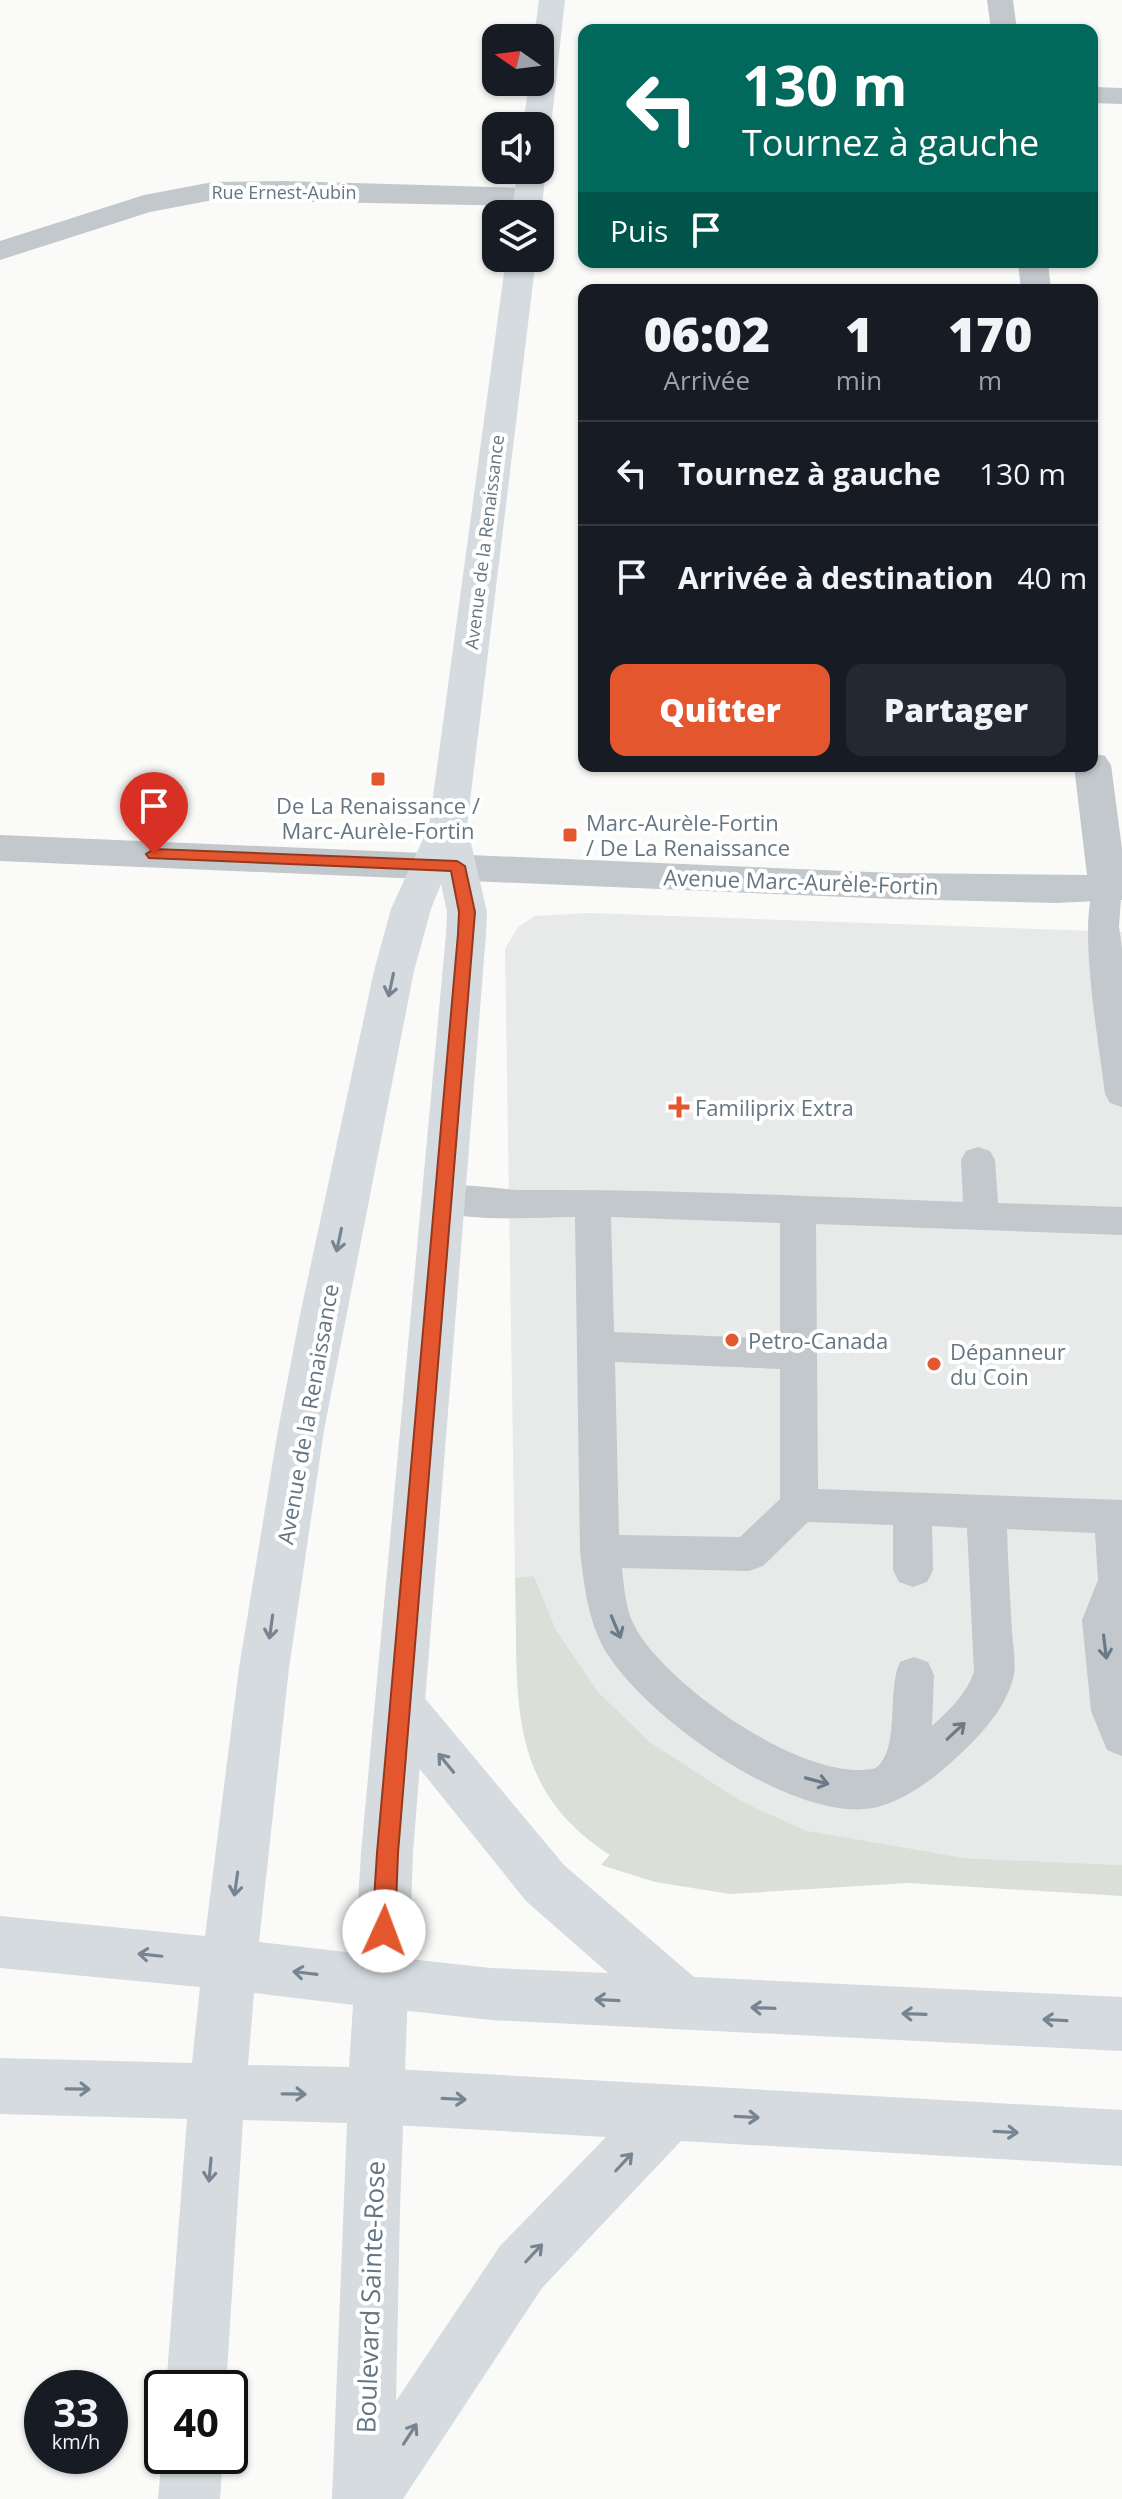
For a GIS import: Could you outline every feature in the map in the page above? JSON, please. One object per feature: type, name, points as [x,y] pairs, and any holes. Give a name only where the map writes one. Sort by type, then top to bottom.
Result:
[{"type":"main road","points":[[539,112],[552,0]]},
{"type":"main road","name":"Avenue de la Renaissance","points":[[225,1990],[234,1896],[301,1428],[394,971],[411,909],[445,853],[519,272]]},
{"type":"main road","name":"Avenue de la Renaissance","points":[[379,2037],[387,1853],[467,923],[445,853]]},
{"type":"main road","points":[[400,1706],[545,1883],[685,2005]]},
{"type":"main road","points":[[0,1942],[225,1990],[382,1982],[458,1991],[685,2005],[1122,2024]]},
{"type":"main road","points":[[197,2370],[225,1990]]},
{"type":"main road","name":"Boulevard Sainte-Rose","points":[[365,2499],[379,2037]]},
{"type":"main road","points":[[0,2086],[376,2096],[1122,2138]]},
{"type":"main road","points":[[365,2499],[521,2267],[669,2113]]},
{"type":"main road","points":[[189,2499],[191,2474]]},
{"type":"street","points":[[1000,0],[1003,24]]},
{"type":"street","points":[[1098,95],[1122,96]]},
{"type":"street","name":"Rue Ernest-Aubin","points":[[0,251],[144,204],[213,191],[529,194]]},
{"type":"street","points":[[1093,772],[1115,887]]},
{"type":"street","name":"Avenue Marc-Aurèle-Fortin","points":[[0,848],[445,853],[894,886],[1115,887]]},
{"type":"lane","points":[[1115,887],[1103,926],[1122,1094]]},
{"type":"lane","points":[[978,1160],[981,1216]]},
{"type":"lane","points":[[442,1199],[501,1204],[593,1203],[1122,1221]]},
{"type":"lane","points":[[593,1203],[600,1551],[607,1604],[617,1634],[663,1691],[751,1755],[800,1776],[869,1789],[895,1780],[962,1726],[978,1710],[988,1693],[994,1672],[986,1512]]},
{"type":"lane","points":[[600,1551],[749,1554],[799,1505],[798,1209]]},
{"type":"lane","points":[[596,1346],[798,1355]]},
{"type":"lane","points":[[799,1505],[1117,1516],[1120,1582],[1102,1620],[1112,1711],[1122,1737]]},
{"type":"lane","points":[[912,1509],[913,1570]]},
{"type":"lane","points":[[895,1780],[910,1748],[914,1675]]},
{"type":"shaded area","points":[[590,913],[1122,932],[1122,1865],[964,1858],[874,1845],[807,1831],[741,1801],[650,1742],[599,1693],[556,1630],[534,1576],[515,1578],[505,949],[518,927],[535,916]]},
{"type":"shaded area","points":[[534,1576],[556,1630],[599,1693],[650,1742],[741,1801],[807,1831],[964,1858],[1122,1865],[1122,1896],[908,1883],[730,1894],[655,1882],[601,1865],[610,1855],[575,1828],[550,1798],[534,1767],[524,1733],[518,1697],[515,1578]]},
{"type":"place","name":"De La Renaissance / Marc-Aurèle-Fortin","points":[[378,779]]},
{"type":"place","name":"Marc-Aurèle-Fortin / De La Renaissance","points":[[570,835]]},
{"type":"place","name":"Familiprix Extra","points":[[679,1107]]},
{"type":"place","name":"Petro-Canada","points":[[732,1340]]},
{"type":"place","name":"Dépanneur du Coin","points":[[934,1364]]},
{"type":"route","points":[[154,854],[457,866],[467,912],[387,1853],[384,1931]]}]
